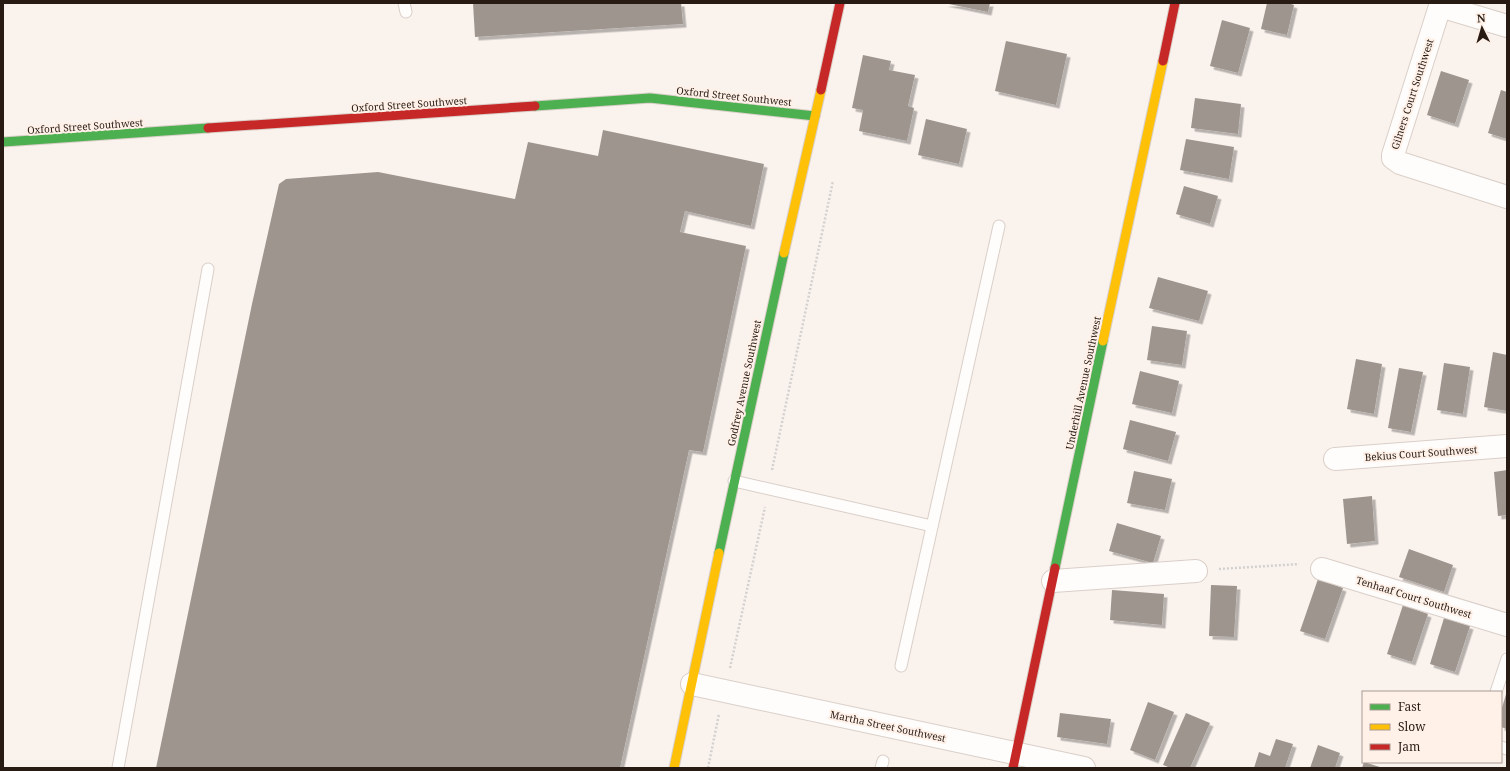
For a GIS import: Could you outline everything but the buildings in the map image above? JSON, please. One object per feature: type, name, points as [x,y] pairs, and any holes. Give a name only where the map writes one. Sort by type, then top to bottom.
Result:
[{"type":"street","name":"Godfrey Avenue Southwest","points":[[674,768],[734,481],[840,3]]},
{"type":"street","name":"Underhill Avenue Southwest","points":[[1014,761],[1175,3]]},
{"type":"street","name":"Gilners Court Southwest","points":[[1495,16],[1440,6],[1393,151],[1393,158],[1400,162],[1507,197]]},
{"type":"street","name":"Oxford Street Southwest","points":[[3,142],[650,98],[815,116]]},
{"type":"street","name":"Bekius Court Southwest","points":[[1335,459],[1507,446]]},
{"type":"street","name":"Tenhaaf Court Southwest","points":[[1322,569],[1507,625]]},
{"type":"street","points":[[1053,581],[1196,571]]},
{"type":"street","name":"Martha Street Southwest","points":[[692,684],[1014,761],[1084,768]]},
{"type":"lane","points":[[901,666],[999,226]]},
{"type":"lane","points":[[118,768],[208,269]]},
{"type":"lane","points":[[734,481],[932,526]]},
{"type":"lane","points":[[1496,691],[1507,659]]},
{"type":"path","points":[[730,670],[833,181]]},
{"type":"path","points":[[1196,571],[1303,564],[1322,569]]},
{"type":"path","points":[[708,768],[721,707]]},
{"type":"traffic: fast","points":[[535,106],[650,98],[815,116]]},
{"type":"traffic: fast","points":[[3,142],[208,128]]},
{"type":"traffic: fast","points":[[719,553],[784,253]]},
{"type":"traffic: fast","points":[[1055,568],[1103,341]]},
{"type":"traffic: slow","points":[[1103,341],[1163,61]]},
{"type":"traffic: slow","points":[[784,253],[821,90]]},
{"type":"traffic: slow","points":[[674,768],[719,553]]},
{"type":"traffic: jam","points":[[821,90],[840,3]]},
{"type":"traffic: jam","points":[[1163,61],[1175,3]]},
{"type":"traffic: jam","points":[[208,128],[535,106]]},
{"type":"traffic: jam","points":[[1013,768],[1055,568]]}]
